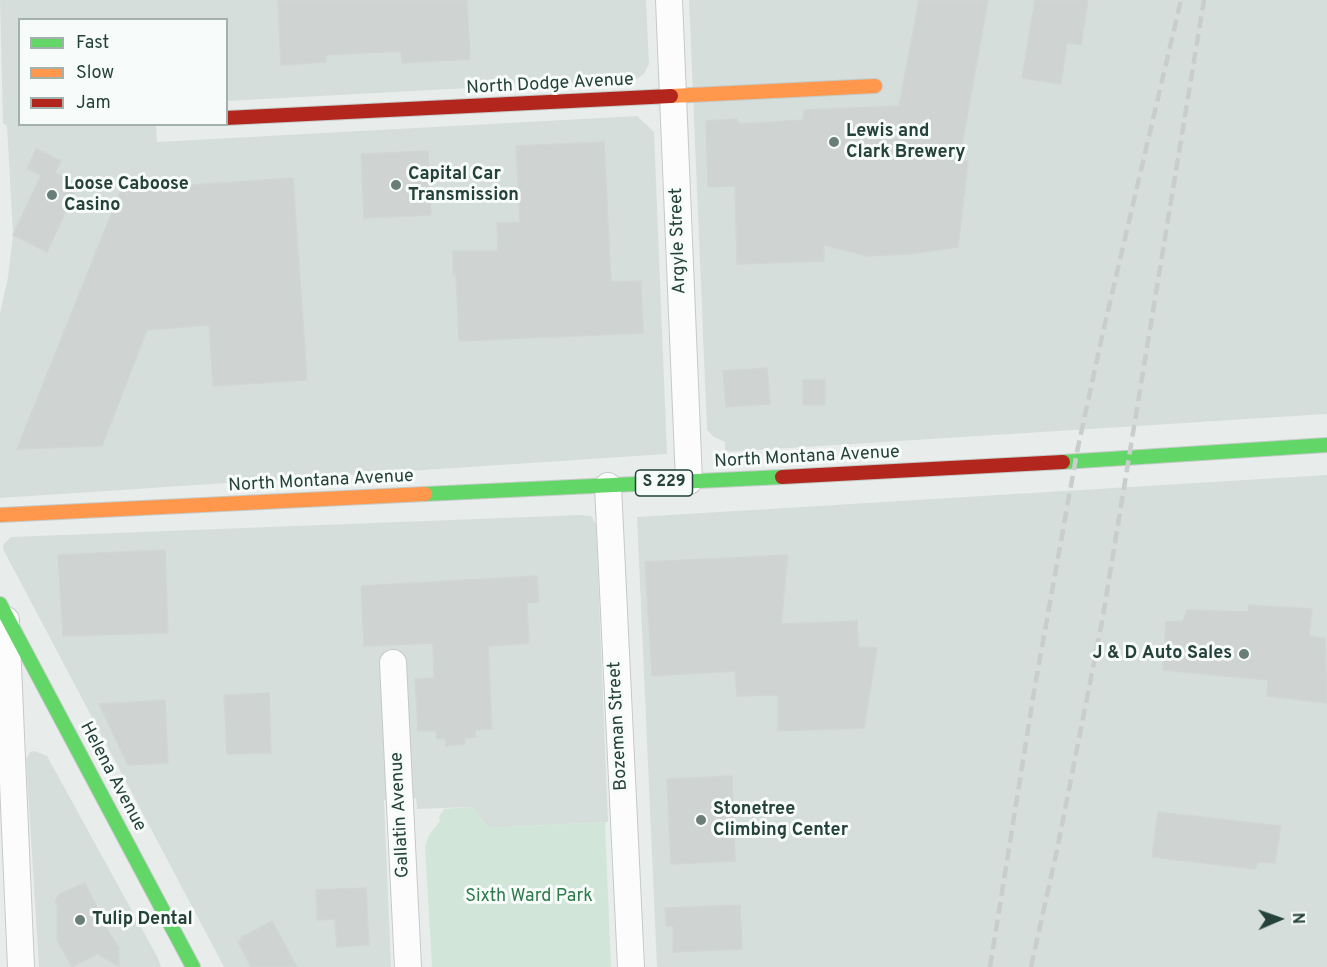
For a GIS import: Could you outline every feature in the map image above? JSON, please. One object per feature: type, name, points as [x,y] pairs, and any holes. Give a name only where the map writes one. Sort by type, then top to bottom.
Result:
[{"type":"main road","name":"North Dodge Avenue","points":[[228,118],[875,86]]},
{"type":"main road","name":"North Montana Avenue","points":[[0,515],[942,469],[1327,445]]},
{"type":"main road","name":"Helena Avenue","points":[[3,610],[193,967]]},
{"type":"street","name":"Argyle Street","points":[[669,0],[689,481]]},
{"type":"street","name":"Bozeman Street","points":[[608,486],[631,967]]},
{"type":"street","points":[[3,610],[21,967]]},
{"type":"street","name":"Gallatin Avenue","points":[[393,663],[408,967]]},
{"type":"shaded area","points":[[0,0],[646,0],[649,64],[644,74],[637,79],[228,101],[228,18],[18,18],[18,126],[156,126],[157,142],[637,116],[654,132],[667,454],[0,498],[0,313],[8,277],[13,235],[7,126],[3,123]]},
{"type":"shaded area","points":[[689,0],[1327,0],[1327,414],[725,452],[725,442],[714,437],[707,430]]},
{"type":"shaded area","points":[[1327,475],[1327,967],[657,967],[637,517]]},
{"type":"shaded area","points":[[591,516],[596,524],[608,822],[488,828],[472,807],[417,809],[416,798],[384,800],[391,967],[224,967],[3,549],[3,545],[11,537]]},
{"type":"shaded area","points":[[35,751],[47,756],[161,967],[39,967],[26,759],[30,752]]},
{"type":"green space","name":"Sixth Ward Park","points":[[472,807],[488,828],[605,822],[611,967],[432,967],[425,846],[429,835],[440,821],[439,817],[444,809]]},
{"type":"building","points":[[278,0],[467,0],[470,59],[402,63],[401,51],[326,55],[326,62],[281,65]]},
{"type":"building","name":"Lewis and Clark Brewery","points":[[919,0],[988,0],[959,161],[968,161],[958,247],[910,254],[867,256],[824,245],[824,261],[737,264],[735,186],[708,187],[706,121],[737,119],[739,124],[803,120],[804,110],[899,106]]},
{"type":"building","points":[[1035,0],[1088,0],[1081,45],[1067,43],[1061,84],[1022,78]]},
{"type":"building","points":[[604,142],[611,282],[641,281],[643,333],[459,341],[453,251],[498,251],[497,223],[520,222],[516,146]]},
{"type":"building","name":"Loose Caboose Casino","points":[[36,149],[61,161],[55,173],[78,184],[47,252],[13,235],[41,175],[27,169]]},
{"type":"building","name":"Capital Car Transmission","points":[[428,151],[431,215],[364,218],[361,154]]},
{"type":"building","points":[[293,178],[307,380],[213,386],[209,325],[147,330],[102,446],[17,449],[121,190]]},
{"type":"building","points":[[767,368],[770,404],[726,407],[723,371]]},
{"type":"building","points":[[803,380],[825,380],[825,405],[803,405]]},
{"type":"building","points":[[165,550],[168,633],[63,636],[58,555]]},
{"type":"building","points":[[788,555],[781,624],[857,621],[859,647],[877,648],[864,728],[778,731],[778,695],[737,696],[735,671],[652,676],[645,562]]},
{"type":"building","points":[[537,576],[539,602],[527,603],[529,643],[488,646],[492,729],[475,730],[475,737],[465,738],[465,744],[446,746],[445,739],[437,739],[436,731],[418,731],[415,679],[434,678],[433,643],[364,646],[361,586]]},
{"type":"building","name":"J & D Auto Sales","points":[[1249,605],[1312,609],[1309,636],[1325,638],[1327,703],[1267,696],[1268,680],[1163,670],[1166,622],[1183,621],[1187,610],[1248,612]]},
{"type":"building","points":[[269,693],[271,753],[227,754],[224,695]]},
{"type":"building","points":[[165,700],[168,763],[128,765],[99,704]]},
{"type":"building","name":"Stonetree Climbing Center","points":[[732,776],[735,861],[671,864],[667,779]]},
{"type":"building","points":[[1158,812],[1281,826],[1275,863],[1258,862],[1255,869],[1152,857]]},
{"type":"building","name":"Tulip Dental","points":[[85,883],[119,948],[119,966],[97,954],[72,967],[57,940],[55,901],[59,894]]},
{"type":"building","points":[[366,888],[369,945],[337,947],[335,919],[317,920],[316,890]]},
{"type":"building","points":[[740,905],[742,949],[673,952],[673,926],[666,926],[665,908]]},
{"type":"building","points":[[272,921],[297,967],[251,967],[238,942],[242,940],[241,938]]},
{"type":"railway","points":[[990,967],[1035,686],[1077,452],[1181,0]]},
{"type":"railway","points":[[1031,967],[1057,850],[1102,622],[1204,0]]},
{"type":"traffic: fast","points":[[1063,462],[1327,445]]},
{"type":"traffic: fast","points":[[425,494],[782,477]]},
{"type":"traffic: fast","points":[[0,604],[193,967]]},
{"type":"traffic: slow","points":[[671,96],[875,86]]},
{"type":"traffic: slow","points":[[0,515],[425,494]]},
{"type":"traffic: jam","points":[[228,118],[671,96]]},
{"type":"traffic: jam","points":[[782,477],[1063,462]]},
{"type":"place","name":"Lewis and Clark Brewery","points":[[834,142]]},
{"type":"place","name":"Capital Car Transmission","points":[[396,185]]},
{"type":"place","name":"Loose Caboose Casino","points":[[52,195]]},
{"type":"place","name":"J & D Auto Sales","points":[[1244,654]]},
{"type":"place","name":"Stonetree Climbing Center","points":[[701,820]]},
{"type":"place","name":"Tulip Dental","points":[[80,920]]}]
